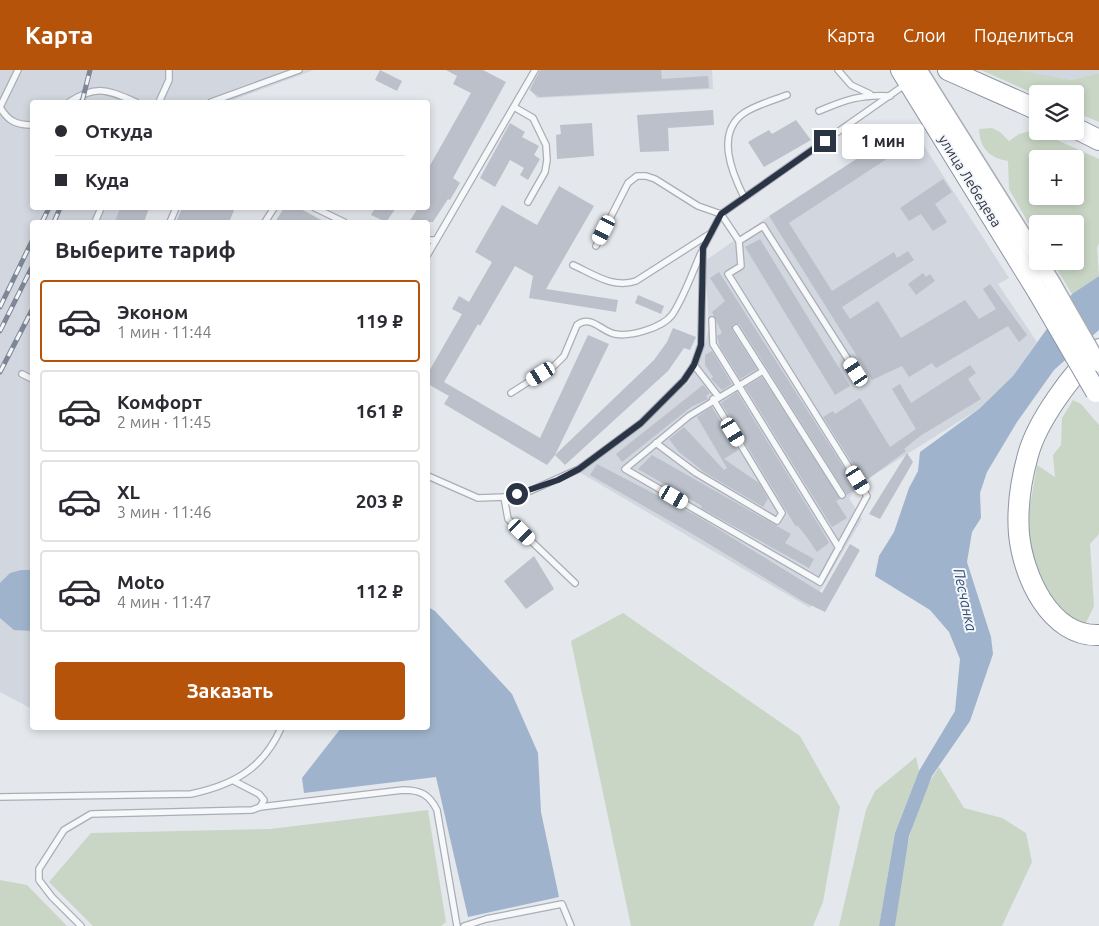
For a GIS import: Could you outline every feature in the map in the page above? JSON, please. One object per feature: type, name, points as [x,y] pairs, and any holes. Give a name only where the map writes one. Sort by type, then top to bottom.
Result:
[{"type":"highway","points":[[948,70],[1029,106]]},
{"type":"highway","name":"улица Лебедева","points":[[912,74],[1045,287]]},
{"type":"highway","points":[[1084,132],[1099,140]]},
{"type":"highway","points":[[1045,287],[1098,394]]},
{"type":"highway","points":[[1098,636],[1071,630],[1041,600],[1024,561],[1019,534],[1022,485],[1028,454],[1045,419],[1086,361],[1099,349]]},
{"type":"main road","name":"улица Лебедева","points":[[912,74],[1029,247]]},
{"type":"main road","name":"улица Лебедева","points":[[1041,270],[1045,287]]},
{"type":"main road","points":[[1045,287],[1099,364]]},
{"type":"lane","points":[[18,70],[0,107],[6,118],[17,124],[30,125]]},
{"type":"lane","points":[[160,100],[169,80],[169,70]]},
{"type":"lane","points":[[216,100],[299,70]]},
{"type":"lane","points":[[430,250],[535,70]]},
{"type":"lane","points":[[838,70],[851,85],[872,95]]},
{"type":"lane","points":[[511,393],[555,365],[564,356],[577,325],[581,322],[591,322],[616,334],[654,329],[662,324],[671,316],[721,214],[890,96],[912,74]]},
{"type":"lane","points":[[72,100],[84,93],[106,90],[131,100]]},
{"type":"lane","points":[[744,198],[729,163],[730,131],[744,113],[787,95]]},
{"type":"lane","points":[[819,111],[849,98],[872,95],[890,96]]},
{"type":"lane","points":[[514,107],[533,118],[546,144],[548,160],[545,172],[528,202]]},
{"type":"lane","points":[[596,246],[628,184],[636,176],[646,176],[655,179],[698,206],[721,214],[739,241],[742,266],[728,274],[867,496],[820,582],[625,469],[689,416],[763,371]]},
{"type":"lane","points":[[319,210],[340,220]]},
{"type":"lane","points":[[739,241],[763,226],[856,372]]},
{"type":"lane","points":[[573,265],[612,283],[628,284],[711,233]]},
{"type":"lane","points":[[430,240],[436,240]]},
{"type":"lane","points":[[430,477],[478,498],[504,497],[530,491],[579,469],[641,423],[684,380],[694,365],[701,345],[703,248]]},
{"type":"lane","points":[[712,320],[713,344],[839,548]]},
{"type":"lane","points":[[736,328],[842,495]]},
{"type":"lane","points":[[656,443],[696,473],[777,521],[782,513],[716,398],[694,365]]},
{"type":"lane","points":[[22,374],[30,378]]},
{"type":"lane","points":[[504,497],[508,518],[575,583]]},
{"type":"lane","points":[[0,797],[190,794],[219,788],[234,782],[250,769],[274,745],[280,730]]},
{"type":"lane","points":[[234,782],[259,794],[264,800],[260,808]]},
{"type":"lane","points":[[81,926],[52,897],[39,880],[39,868],[64,830],[91,814],[252,810],[403,790],[419,790],[431,798],[437,810],[457,926]]},
{"type":"lane","points":[[464,926],[486,919],[562,904],[571,926]]},
{"type":"shaded area","points":[[0,70],[314,70],[233,100],[30,100],[30,210],[148,210],[145,220],[30,220],[30,708],[0,692]]},
{"type":"shaded area","points":[[548,70],[712,70],[713,89],[537,98],[529,89],[536,75],[545,76]]},
{"type":"shaded area","points":[[1009,70],[1099,70],[1099,73],[1071,80]]},
{"type":"shaded area","points":[[919,138],[1009,278],[998,284],[1037,342],[1013,376],[979,409],[864,481],[849,498],[862,519],[810,608],[581,473],[689,382],[702,354],[709,328],[705,261],[769,216],[778,230]]},
{"type":"green space","points":[[981,70],[1016,70],[1071,80],[1099,73],[1099,122],[1084,116],[1084,85],[1029,85],[1029,91]]},
{"type":"green space","points":[[992,128],[1000,132],[1009,141],[1019,134],[1029,132],[1029,140],[1057,140],[1079,150],[1029,150],[1029,205],[1084,205],[1084,152],[1099,159],[1099,243],[1097,248],[1099,276],[1072,294],[1057,270],[1084,270],[1084,215],[1029,215],[1029,224],[1009,189],[1008,161],[991,155],[981,142],[979,129]]},
{"type":"green space","points":[[1073,400],[1081,404],[1099,425],[1099,534],[1090,544],[1094,606],[1085,625],[1072,622],[1046,592],[1028,545],[1026,530],[1037,465],[1055,477],[1053,455],[1061,445],[1062,418]]},
{"type":"green space","points":[[623,613],[800,736],[840,807],[823,902],[813,926],[631,926],[571,641]]},
{"type":"green space","points":[[916,757],[919,771],[895,833],[879,926],[839,926],[866,810],[875,791]]},
{"type":"green space","points":[[939,767],[964,808],[1002,818],[1026,833],[1032,862],[1002,926],[895,926],[904,864],[913,823],[928,785]]},
{"type":"green space","points":[[428,810],[446,922],[441,926],[93,926],[49,882],[91,833],[270,829]]},
{"type":"green space","points":[[0,880],[27,885],[67,926],[0,926]]},
{"type":"water","name":"Песчанка","points":[[1099,276],[1099,330],[1054,370],[1017,422],[987,472],[980,493],[981,518],[972,532],[967,562],[991,637],[993,654],[970,721],[932,776],[909,836],[895,926],[879,926],[895,833],[919,771],[955,711],[960,659],[949,632],[930,610],[875,576],[879,556],[894,532],[909,488],[918,471],[920,452],[979,409],[1013,376],[1072,294]]},
{"type":"water","points":[[30,570],[30,631],[14,630],[0,618],[0,583],[10,573]]},
{"type":"water","points":[[430,608],[435,611],[512,694],[538,753],[541,812],[559,897],[468,917],[436,777],[304,793],[302,778],[339,730],[430,730]]},
{"type":"building","points":[[380,70],[402,81],[397,91],[375,80]]},
{"type":"building","points":[[446,70],[483,70],[506,82],[453,178],[460,183],[450,200],[448,199],[433,222],[430,222],[430,220],[410,220],[417,210],[430,210],[430,165],[471,93],[453,84],[457,76]]},
{"type":"building","points":[[540,70],[661,70],[662,79],[708,76],[709,88],[539,97],[530,90]]},
{"type":"building","points":[[713,110],[714,125],[668,128],[669,151],[640,152],[637,115]]},
{"type":"building","points":[[796,120],[811,140],[764,167],[748,142],[769,130],[772,134]]},
{"type":"building","points":[[510,123],[525,132],[522,137],[539,146],[534,155],[540,159],[528,180],[520,175],[524,168],[510,160],[495,187],[480,178]]},
{"type":"building","points":[[592,123],[594,156],[557,159],[556,135],[561,134],[560,125]]},
{"type":"building","points":[[910,124],[919,138],[789,223],[832,291],[894,252],[897,258],[908,251],[914,260],[842,307],[850,319],[878,301],[901,338],[965,300],[979,319],[996,309],[983,289],[990,284],[1027,335],[1019,342],[1008,326],[936,368],[932,363],[909,377],[902,366],[872,380],[769,216]]},
{"type":"building","points":[[943,179],[952,192],[935,204],[947,222],[933,231],[921,214],[909,221],[900,208]]},
{"type":"building","points":[[559,186],[594,206],[546,289],[618,300],[616,312],[529,298],[533,276],[515,266],[444,382],[540,438],[588,335],[609,344],[555,455],[547,465],[444,404],[449,396],[430,385],[430,370],[462,314],[452,309],[459,296],[469,302],[492,262],[475,252],[502,205],[537,225]]},
{"type":"building","points":[[119,210],[148,210],[145,220],[116,220]]},
{"type":"building","points":[[181,210],[234,210],[230,220],[177,220]]},
{"type":"building","points":[[283,210],[303,210],[321,220],[276,220]]},
{"type":"building","points":[[374,210],[395,210],[387,220],[382,220],[371,215]]},
{"type":"building","points":[[760,239],[850,386],[835,395],[745,247]]},
{"type":"building","points":[[719,272],[857,488],[847,495],[739,324],[733,324],[732,330],[757,369],[740,379],[720,347],[717,336],[722,333],[712,312],[725,301],[710,278]]},
{"type":"building","points":[[923,273],[926,277],[930,274],[935,281],[916,295],[908,284]]},
{"type":"building","points":[[638,295],[664,306],[661,314],[635,303]]},
{"type":"building","points":[[673,328],[696,337],[690,350],[684,348],[668,371],[565,465],[555,455],[654,360],[667,342]]},
{"type":"building","points":[[712,351],[732,384],[722,390],[711,379],[713,377],[705,365],[705,355]]},
{"type":"building","points":[[970,365],[976,373],[968,379],[981,399],[920,436],[904,449],[906,451],[864,482],[823,417],[833,411],[835,414],[860,398],[890,447],[916,429],[892,389],[900,384],[911,403]]},
{"type":"building","points":[[762,377],[840,499],[836,501],[847,518],[832,527],[745,387]]},
{"type":"building","points":[[703,385],[710,393],[706,396],[708,399],[691,407],[622,462],[616,454]]},
{"type":"building","points":[[737,392],[829,543],[817,552],[797,525],[796,527],[721,403]]},
{"type":"building","points":[[712,407],[738,450],[724,459],[759,483],[768,499],[763,507],[704,472],[679,452],[669,439],[684,427],[724,470],[727,468],[697,417]]},
{"type":"building","points":[[907,453],[913,462],[880,519],[869,514]]},
{"type":"building","points":[[652,455],[791,534],[785,543],[814,559],[809,568],[701,508],[702,506],[638,469]]},
{"type":"building","points":[[597,464],[697,516],[822,593],[850,544],[860,550],[825,612],[804,602],[696,536],[590,475]]},
{"type":"building","points":[[534,556],[554,589],[526,609],[504,581]]},
{"type":"railway","points":[[82,100],[90,70]]},
{"type":"railway","points":[[43,220],[48,210]]},
{"type":"railway","points":[[55,220],[59,210]]},
{"type":"railway","points":[[0,307],[30,245]]},
{"type":"railway","points":[[0,331],[30,271]]},
{"type":"railway","points":[[0,372],[30,314]]},
{"type":"route","points":[[517,494],[558,480],[579,469],[641,423],[684,380],[694,365],[701,345],[703,248],[721,214],[825,141]]}]
